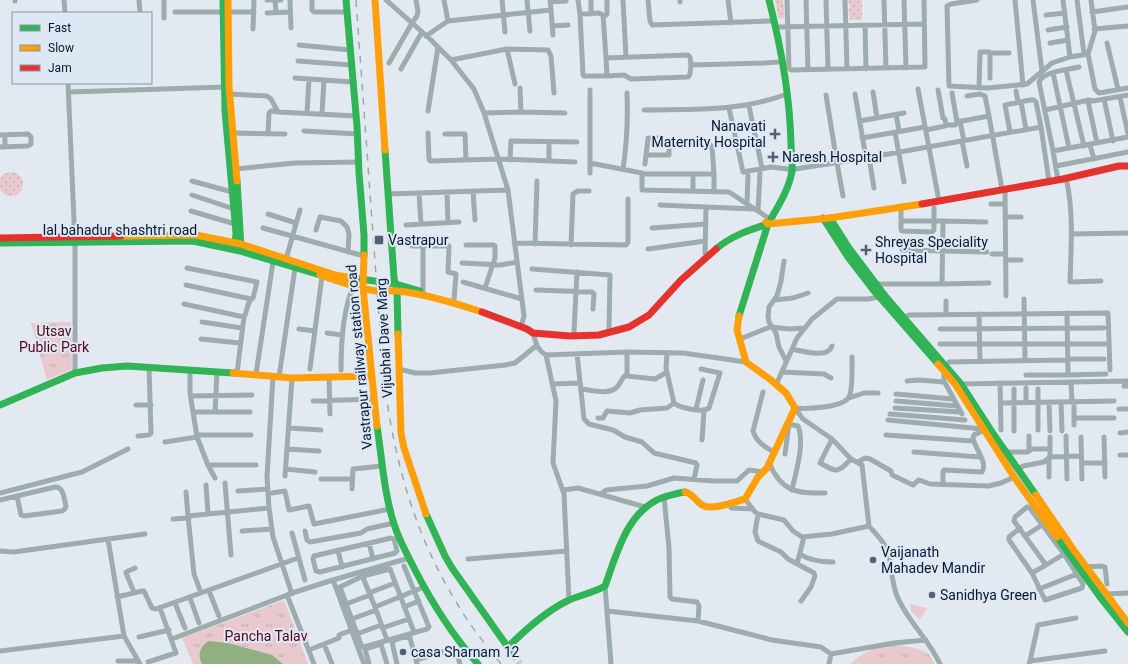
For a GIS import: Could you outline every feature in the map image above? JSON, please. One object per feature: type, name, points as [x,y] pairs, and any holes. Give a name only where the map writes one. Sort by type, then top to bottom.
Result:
[{"type":"street","points":[[64,0],[65,12]]},
{"type":"street","points":[[139,0],[140,12]]},
{"type":"street","points":[[164,0],[164,18]]},
{"type":"street","points":[[223,0],[226,12]]},
{"type":"street","points":[[228,0],[226,12],[226,38],[232,192],[238,247]]},
{"type":"street","points":[[253,29],[254,0]]},
{"type":"street","points":[[267,0],[281,0]]},
{"type":"street","points":[[276,0],[276,13]]},
{"type":"street","points":[[290,0],[291,28]]},
{"type":"street","points":[[312,0],[312,10],[314,12],[347,12]]},
{"type":"street","name":"Vastrapur railway station road","points":[[346,0],[352,82],[358,134],[364,235],[363,288],[374,399],[386,492],[402,545],[429,597],[462,646],[477,664]]},
{"type":"street","name":"Vijubhai Dave Marg","points":[[374,0],[396,288],[401,433],[404,448],[426,515],[452,568],[510,650],[523,632],[551,611],[569,600]]},
{"type":"street","points":[[386,0],[451,60],[474,89],[484,113],[508,190],[524,316],[522,325]]},
{"type":"street","points":[[388,63],[418,14],[416,0]]},
{"type":"street","points":[[444,0],[448,21]]},
{"type":"street","points":[[502,0],[505,32]]},
{"type":"street","points":[[527,0],[530,31]]},
{"type":"street","points":[[578,0],[584,76],[624,75],[631,79],[688,77],[690,74],[691,65],[690,57],[688,55],[606,58]]},
{"type":"street","points":[[591,0],[591,14]]},
{"type":"street","points":[[607,0],[607,14],[604,17],[607,76]]},
{"type":"street","points":[[623,0],[626,57]]},
{"type":"street","points":[[648,0],[650,21],[652,24],[773,21],[788,27],[924,24]]},
{"type":"street","points":[[728,0],[731,23]]},
{"type":"street","points":[[765,0],[773,21],[784,95],[788,131],[789,170]]},
{"type":"street","points":[[746,362],[737,330],[740,312],[767,221],[780,195],[789,170],[792,130],[786,85],[769,0]]},
{"type":"street","points":[[787,0],[790,69],[808,70],[925,67],[924,0]]},
{"type":"street","points":[[806,0],[808,70]]},
{"type":"street","points":[[826,0],[828,70]]},
{"type":"street","points":[[845,0],[847,69]]},
{"type":"street","points":[[884,0],[886,68]]},
{"type":"street","points":[[904,0],[906,68]]},
{"type":"street","points":[[977,0],[951,2],[947,6],[949,86],[988,88],[1023,85],[1027,84],[1052,63],[1086,54]]},
{"type":"street","points":[[1015,0],[1023,85]]},
{"type":"street","points":[[1033,0],[1042,71]]},
{"type":"street","points":[[1063,0],[1070,57]]},
{"type":"street","points":[[1077,0],[1086,54],[1097,92],[1128,88]]},
{"type":"street","points":[[1086,54],[1094,29],[1090,0]]},
{"type":"street","points":[[553,35],[550,1],[566,1]]},
{"type":"street","points":[[1092,12],[1128,7]]},
{"type":"street","points":[[400,68],[424,34],[448,21],[551,10]]},
{"type":"street","points":[[175,12],[254,12]]},
{"type":"street","points":[[267,13],[290,12]]},
{"type":"street","points":[[580,14],[599,13],[604,17]]},
{"type":"street","points":[[1046,15],[1065,13]]},
{"type":"street","points":[[552,26],[568,26]]},
{"type":"street","points":[[865,26],[866,69]]},
{"type":"street","points":[[1094,29],[1128,26]]},
{"type":"street","points":[[1048,30],[1067,27]]},
{"type":"street","points":[[1050,43],[1068,40]]},
{"type":"street","points":[[1107,43],[1118,89]]},
{"type":"street","points":[[299,45],[350,50]]},
{"type":"street","points":[[428,111],[438,47]]},
{"type":"street","points":[[451,60],[507,49],[545,49],[550,52],[554,93]]},
{"type":"street","points":[[507,49],[515,84]]},
{"type":"street","points":[[979,88],[980,54],[982,51],[990,53],[1009,53]]},
{"type":"street","points":[[990,53],[990,78]]},
{"type":"street","points":[[298,61],[351,65]]},
{"type":"street","points":[[691,65],[778,62]]},
{"type":"street","points":[[1058,180],[1054,151],[1039,82],[1043,77],[1053,73],[1079,67]]},
{"type":"street","points":[[1066,70],[1084,146]]},
{"type":"street","points":[[1053,73],[1068,148]]},
{"type":"street","points":[[295,78],[352,82]]},
{"type":"street","points":[[307,113],[309,79]]},
{"type":"street","points":[[322,114],[324,80]]},
{"type":"street","points":[[68,84],[75,240],[76,373]]},
{"type":"street","points":[[520,88],[521,112]]},
{"type":"street","points":[[918,88],[939,201]]},
{"type":"street","points":[[228,89],[235,169],[238,247]]},
{"type":"street","points":[[68,92],[228,89],[267,96],[274,103],[278,112]]},
{"type":"street","points":[[590,90],[590,173]]},
{"type":"street","points":[[938,90],[943,118],[945,119],[946,125],[955,125],[958,122],[989,116]]},
{"type":"street","points":[[1016,91],[1026,129]]},
{"type":"street","points":[[873,92],[877,118]]},
{"type":"street","points":[[623,169],[627,147],[627,93]]},
{"type":"street","points":[[855,94],[862,138],[874,188]]},
{"type":"street","points":[[952,94],[967,166]]},
{"type":"street","points":[[967,96],[980,94],[985,96],[989,116],[1005,204],[1006,296]]},
{"type":"street","points":[[644,110],[730,108],[749,106],[784,95]]},
{"type":"street","points":[[826,95],[836,163],[843,196]]},
{"type":"street","points":[[1045,110],[1088,101],[1128,95]]},
{"type":"street","points":[[1120,97],[1126,115],[1128,130]]},
{"type":"street","points":[[1104,99],[1113,141]]},
{"type":"street","points":[[1010,132],[1005,105],[1036,100],[1049,181]]},
{"type":"street","points":[[1088,101],[1097,143]]},
{"type":"street","points":[[749,106],[761,171],[756,210]]},
{"type":"street","points":[[730,108],[743,171],[745,172],[761,171],[771,167],[789,170],[836,163],[1041,127]]},
{"type":"street","points":[[268,134],[269,113],[271,111],[356,116]]},
{"type":"street","points":[[484,113],[565,113]]},
{"type":"street","points":[[860,121],[904,113]]},
{"type":"street","points":[[896,114],[898,152],[904,182]]},
{"type":"street","points":[[862,138],[945,126]]},
{"type":"street","points":[[304,131],[358,134]]},
{"type":"street","points":[[232,133],[285,134]]},
{"type":"street","points":[[428,133],[429,160],[499,159],[576,162]]},
{"type":"street","points":[[28,134],[31,137],[31,144],[28,146],[2,147],[2,135],[28,134]]},
{"type":"street","points":[[444,134],[465,134],[466,160]]},
{"type":"street","points":[[1054,151],[1128,137]]},
{"type":"street","points":[[645,164],[648,138],[658,138],[662,143],[669,144],[711,145],[714,192]]},
{"type":"street","points":[[510,160],[511,141],[578,142]]},
{"type":"street","points":[[549,142],[549,161]]},
{"type":"street","points":[[646,155],[669,155],[669,144]]},
{"type":"street","points":[[1090,144],[1094,158]]},
{"type":"street","points":[[1056,166],[1128,152]]},
{"type":"street","points":[[235,169],[295,163],[359,162]]},
{"type":"street","points":[[590,163],[642,174],[714,174]]},
{"type":"street","points":[[238,247],[273,262],[363,288],[377,291],[396,288],[423,292],[454,300],[493,312],[534,330],[574,332],[599,331],[628,324],[647,313],[679,278],[705,253],[723,238],[742,228],[767,221],[827,218],[939,201],[1058,180],[1119,166],[1128,166]]},
{"type":"street","points":[[642,174],[642,190],[730,192],[756,210],[767,221]]},
{"type":"street","points":[[693,174],[693,191]]},
{"type":"street","points":[[746,204],[748,175]]},
{"type":"street","points":[[1066,178],[1070,198],[1072,234],[1070,282],[1101,281]]},
{"type":"street","points":[[192,181],[232,192]]},
{"type":"street","points":[[535,244],[538,181]]},
{"type":"street","points":[[388,194],[508,190]]},
{"type":"street","points":[[473,191],[475,220]]},
{"type":"street","points":[[571,245],[573,194],[578,191],[589,191]]},
{"type":"street","points":[[447,192],[448,223]]},
{"type":"street","points":[[419,193],[421,224]]},
{"type":"street","points":[[192,195],[234,209]]},
{"type":"street","points":[[514,244],[626,245],[628,242],[628,199]]},
{"type":"street","points":[[990,204],[1005,204]]},
{"type":"street","points":[[660,205],[706,206],[756,210]]},
{"type":"street","points":[[705,253],[706,206]]},
{"type":"street","points":[[901,206],[902,231],[932,232],[934,230],[934,208]]},
{"type":"street","points":[[286,259],[300,210]]},
{"type":"street","points":[[191,211],[235,224]]},
{"type":"street","points":[[268,214],[296,223]]},
{"type":"street","points":[[316,230],[320,217],[341,221],[348,231],[348,252]]},
{"type":"street","points":[[1005,217],[1021,217]]},
{"type":"street","points":[[827,218],[903,318],[948,368],[965,395],[1006,452],[1015,474],[1065,553],[1083,584],[1082,588],[1044,600],[1032,573],[1009,540],[1009,537],[1020,528]]},
{"type":"street","points":[[827,218],[848,256],[879,297],[944,371],[958,384],[1128,380]]},
{"type":"street","points":[[902,220],[986,222]]},
{"type":"street","points":[[238,247],[286,259],[335,275],[363,280],[458,304],[522,325],[533,333],[570,336],[599,335],[629,327],[649,315],[681,280],[725,241],[767,221]]},
{"type":"street","points":[[942,284],[943,221]]},
{"type":"street","points":[[406,225],[459,222]]},
{"type":"street","points":[[652,228],[706,224]]},
{"type":"street","points":[[263,228],[364,256]]},
{"type":"street","points":[[1072,234],[1128,233]]},
{"type":"street","points":[[0,238],[75,240]]},
{"type":"street","name":"lal bahadur shashtri road","points":[[0,243],[75,240],[193,241],[238,247]]},
{"type":"street","points":[[648,249],[705,241]]},
{"type":"street","points":[[466,245],[494,245],[496,249],[493,265],[485,288]]},
{"type":"street","points":[[412,246],[449,246],[448,272],[456,274],[454,300]]},
{"type":"street","points":[[423,246],[423,292]]},
{"type":"street","points":[[902,250],[989,253],[1021,260]]},
{"type":"street","points":[[784,261],[781,281],[775,300],[768,311],[769,322],[776,333],[779,347],[786,361]]},
{"type":"street","points":[[256,374],[273,262]]},
{"type":"street","points":[[462,263],[493,265],[517,262]]},
{"type":"street","points":[[187,268],[256,281],[257,284],[254,297],[251,299],[244,317],[236,374]]},
{"type":"street","points":[[295,268],[276,377],[267,477],[273,537],[290,594],[314,664]]},
{"type":"street","points":[[532,269],[610,275],[609,329]]},
{"type":"street","points":[[574,332],[577,272]]},
{"type":"street","points":[[310,369],[322,276]]},
{"type":"street","points":[[463,282],[522,299]]},
{"type":"street","points":[[876,284],[989,283]]},
{"type":"street","points":[[186,285],[251,299]]},
{"type":"street","points":[[341,370],[342,335],[350,293],[354,285]]},
{"type":"street","points":[[536,290],[593,293],[593,309]]},
{"type":"street","points":[[775,300],[793,298],[808,293]]},
{"type":"street","points":[[776,385],[792,349],[804,328],[812,319],[837,299],[868,299],[879,297]]},
{"type":"street","points":[[1024,298],[1025,360]]},
{"type":"street","points":[[946,301],[946,314]]},
{"type":"street","points":[[184,304],[244,317]]},
{"type":"street","points":[[1067,313],[1068,375]]},
{"type":"street","points":[[903,318],[909,315],[946,314],[1108,313],[1108,372],[1068,375],[1026,375]]},
{"type":"street","points":[[979,314],[980,361]]},
{"type":"street","points":[[202,322],[242,328]]},
{"type":"street","points":[[740,339],[772,327],[790,329],[804,328]]},
{"type":"street","points":[[940,329],[979,330],[1104,328]]},
{"type":"street","points":[[299,329],[315,331]]},
{"type":"street","points":[[327,333],[342,335]]},
{"type":"street","points":[[533,333],[536,346],[546,355],[627,352],[683,353],[746,362],[786,393],[803,420],[832,439],[851,459],[862,465],[869,526],[887,549],[892,582],[897,597],[934,651],[940,664]]},
{"type":"street","points":[[201,339],[240,343]]},
{"type":"street","points":[[940,344],[1105,344]]},
{"type":"street","points":[[399,369],[415,373],[430,373],[494,367],[515,363],[536,346]]},
{"type":"street","points":[[792,349],[820,353],[828,352],[831,350],[832,346]]},
{"type":"street","points":[[581,389],[611,390],[616,388],[626,375],[627,352]]},
{"type":"street","points":[[667,353],[667,372],[674,403],[682,408],[704,411],[710,408],[720,373],[701,369]]},
{"type":"street","points":[[577,354],[584,419],[586,422],[613,430],[625,437],[642,442],[654,453],[696,463],[697,465],[694,479]]},
{"type":"street","points":[[546,355],[556,401],[553,463],[564,494],[569,600],[600,590],[605,586]]},
{"type":"street","points":[[849,398],[852,357]]},
{"type":"street","points":[[949,362],[1104,359]]},
{"type":"street","points":[[0,405],[76,373],[102,368],[127,366],[236,374],[256,374],[292,378],[372,376]]},
{"type":"street","points":[[138,436],[149,435],[151,433],[149,367]]},
{"type":"street","points":[[190,371],[191,396],[197,436],[214,478]]},
{"type":"street","points":[[944,371],[944,382],[970,427]]},
{"type":"street","points":[[215,412],[217,372]]},
{"type":"street","points":[[626,375],[655,379],[667,372]]},
{"type":"street","points":[[782,372],[824,374],[832,378]]},
{"type":"street","points":[[329,377],[330,414]]},
{"type":"street","points":[[285,476],[292,378]]},
{"type":"street","points":[[696,409],[703,380]]},
{"type":"street","points":[[907,381],[919,380],[944,382]]},
{"type":"street","points":[[1071,382],[1074,425]]},
{"type":"street","points":[[553,384],[580,383]]},
{"type":"street","points":[[1000,383],[1001,430]]},
{"type":"street","points":[[965,395],[972,384]]},
{"type":"street","points":[[1026,388],[1026,403]]},
{"type":"street","points":[[1014,389],[1014,431]]},
{"type":"street","points":[[1038,389],[1038,430]]},
{"type":"street","points":[[763,392],[753,431],[755,437],[764,447],[775,452]]},
{"type":"street","points":[[795,408],[809,409],[824,407],[864,393],[878,393]]},
{"type":"street","points":[[896,394],[953,399]]},
{"type":"street","points":[[191,396],[252,395]]},
{"type":"street","points":[[965,395],[983,430],[1128,623]]},
{"type":"street","points":[[365,399],[365,413]]},
{"type":"street","points":[[313,401],[374,399]]},
{"type":"street","points":[[896,401],[957,406]]},
{"type":"street","points":[[1001,404],[1114,401]]},
{"type":"street","points":[[1049,402],[1050,431]]},
{"type":"street","points":[[1061,402],[1062,431]]},
{"type":"street","points":[[598,418],[603,418],[607,411],[630,413],[640,410],[667,408],[674,403]]},
{"type":"street","points":[[136,405],[151,405]]},
{"type":"street","points":[[611,664],[605,586],[621,543],[632,522],[644,507],[656,500],[673,494],[689,493],[703,505],[712,507],[745,499],[756,480],[767,468],[789,424],[795,408]]},
{"type":"street","points":[[895,408],[961,412]]},
{"type":"street","points":[[1119,409],[1128,409]]},
{"type":"street","points":[[702,440],[704,411]]},
{"type":"street","points":[[193,412],[250,412]]},
{"type":"street","points":[[890,414],[965,420]]},
{"type":"street","points":[[1074,418],[1114,418]]},
{"type":"street","points":[[888,420],[970,427],[983,430]]},
{"type":"street","points":[[785,454],[789,424]]},
{"type":"street","points":[[789,424],[798,428],[800,451],[792,490]]},
{"type":"street","points":[[289,428],[321,430]]},
{"type":"street","points":[[943,483],[944,470],[982,472],[984,467],[973,441],[974,435],[983,430]]},
{"type":"street","points":[[1120,433],[1128,432]]},
{"type":"street","points":[[886,434],[973,441]]},
{"type":"street","points":[[164,442],[197,436],[251,435]]},
{"type":"street","points":[[1029,436],[1029,451]]},
{"type":"street","points":[[1066,436],[1067,479]]},
{"type":"street","points":[[1049,477],[1050,437]]},
{"type":"street","points":[[1081,437],[1082,479]]},
{"type":"street","points":[[1104,437],[1105,477]]},
{"type":"street","points":[[832,439],[820,463],[836,471],[851,459]]},
{"type":"street","points":[[1006,452],[1050,448]]},
{"type":"street","points":[[0,493],[82,472],[128,449]]},
{"type":"street","points":[[287,449],[319,451]]},
{"type":"street","points":[[914,452],[980,457]]},
{"type":"street","points":[[1120,455],[1128,455]]},
{"type":"street","points":[[858,462],[865,458],[870,459],[891,471],[892,475],[912,485],[919,480],[930,484],[995,485],[1015,474],[1023,466],[1044,462],[1050,457],[1082,456]]},
{"type":"street","points":[[769,463],[782,484],[792,490],[825,493]]},
{"type":"street","points":[[1082,463],[1105,463]]},
{"type":"street","points":[[208,465],[256,466]]},
{"type":"street","points":[[352,489],[353,468],[382,466]]},
{"type":"street","points":[[286,469],[315,472]]},
{"type":"street","points":[[600,494],[610,489],[647,486],[674,478],[733,482],[737,481],[750,470],[763,472]]},
{"type":"street","points":[[321,479],[352,479]]},
{"type":"street","points":[[225,483],[231,555]]},
{"type":"street","points":[[206,485],[208,514]]},
{"type":"street","points":[[0,500],[17,496],[59,487],[62,490],[66,506],[62,511],[24,516],[21,515],[17,496]]},
{"type":"street","points":[[563,490],[578,488],[644,507]]},
{"type":"street","points":[[238,491],[268,489]]},
{"type":"street","points":[[272,493],[285,490],[289,510],[309,506],[314,524],[390,509]]},
{"type":"street","points":[[186,492],[194,574],[201,594]]},
{"type":"street","points":[[664,497],[669,548],[670,597],[672,599],[697,602],[699,606],[698,621]]},
{"type":"street","points":[[745,499],[758,514],[784,520],[799,536],[804,537],[835,534],[869,526]]},
{"type":"street","points":[[1046,565],[1014,519],[1027,507],[1029,507],[1128,632]]},
{"type":"street","points":[[173,519],[269,508]]},
{"type":"street","points":[[731,508],[753,509]]},
{"type":"street","points":[[758,514],[755,532],[758,541],[781,552],[788,559],[814,573],[815,576],[811,587],[801,601]]},
{"type":"street","points":[[305,531],[307,540],[310,542],[361,533],[367,529],[394,522]]},
{"type":"street","points":[[1025,536],[1042,525]]},
{"type":"street","points":[[242,531],[272,529]]},
{"type":"street","points":[[292,533],[298,558],[306,580]]},
{"type":"street","points":[[0,551],[14,552],[145,534]]},
{"type":"street","points":[[797,564],[804,537]]},
{"type":"street","points":[[391,538],[394,539],[397,551],[395,553],[342,567],[318,572],[316,571],[313,559],[314,556],[338,550],[391,538]]},
{"type":"street","points":[[108,539],[124,636],[137,662],[118,661]]},
{"type":"street","points":[[369,543],[373,559]]},
{"type":"street","points":[[338,550],[342,567]]},
{"type":"street","points":[[468,559],[567,552]]},
{"type":"street","points":[[1032,573],[1065,553]]},
{"type":"street","points":[[800,554],[804,557],[818,561],[833,562]]},
{"type":"street","points":[[117,597],[134,592],[144,592],[152,608],[156,609],[298,558]]},
{"type":"street","points":[[404,566],[419,601],[428,627],[427,629],[362,647],[340,587],[360,574],[409,558]]},
{"type":"street","points":[[353,564],[370,594],[387,640]]},
{"type":"street","points":[[1086,567],[1105,567],[1107,584]]},
{"type":"street","points":[[134,592],[126,572],[135,568]]},
{"type":"street","points":[[172,639],[290,594],[334,580],[388,568],[414,632]]},
{"type":"street","points":[[1039,588],[1076,574]]},
{"type":"street","points":[[334,580],[364,664]]},
{"type":"street","points":[[346,604],[395,583]]},
{"type":"street","points":[[352,619],[400,596],[424,587]]},
{"type":"street","points":[[209,591],[219,616]]},
{"type":"street","points":[[1106,594],[1128,593]]},
{"type":"street","points":[[190,598],[199,623]]},
{"type":"street","points":[[404,607],[419,601]]},
{"type":"street","points":[[175,603],[185,628]]},
{"type":"street","points":[[148,662],[175,654],[176,652],[160,608]]},
{"type":"street","points":[[607,611],[698,621],[772,640],[821,648],[831,654],[894,643],[926,640]]},
{"type":"street","points":[[1076,618],[1038,625],[1030,662],[1105,651]]},
{"type":"street","points":[[357,634],[409,619]]},
{"type":"street","points":[[139,637],[169,630]]},
{"type":"street","points":[[309,650],[339,638],[339,635],[352,630]]},
{"type":"street","points":[[0,651],[124,636]]},
{"type":"street","points":[[397,664],[392,642],[393,640],[406,637],[410,638],[416,662],[452,649],[456,650],[460,664]]},
{"type":"street","points":[[324,644],[332,664]]},
{"type":"street","points":[[369,664],[365,649],[381,644],[387,664]]},
{"type":"street","points":[[830,664],[831,654]]},
{"type":"green space","points":[[775,0],[783,0],[785,18],[779,19]]},
{"type":"green space","points":[[848,0],[862,0],[862,20],[849,20],[850,17],[848,10],[850,7]]},
{"type":"green space","points":[[11,172],[19,176],[23,184],[19,192],[11,196],[3,192],[-1,184],[3,176]]},
{"type":"green space","name":"Utsav Public Park","points":[[71,322],[72,369],[47,380],[31,323]]},
{"type":"green space","name":"Pancha Talav","points":[[284,600],[308,664],[193,664],[182,638]]},
{"type":"green space","points":[[910,604],[927,608],[920,620],[911,611]]},
{"type":"green space","points":[[886,643],[915,648],[928,653],[935,664],[851,664],[871,649]]},
{"type":"shaded area","points":[[209,641],[228,643],[272,655],[283,664],[202,664],[200,661],[200,651],[203,645]]},
{"type":"tunnel","points":[[512,653],[520,664]]},
{"type":"railway","points":[[356,0],[383,372],[387,403],[399,464],[417,522],[442,578],[478,635],[501,664]]},
{"type":"traffic: fast","points":[[223,0],[225,111],[236,233],[235,246]]},
{"type":"traffic: fast","points":[[346,0],[357,126],[364,255]]},
{"type":"traffic: fast","points":[[716,249],[734,237],[768,224],[785,192],[792,171],[787,89],[781,53],[769,0]]},
{"type":"traffic: fast","points":[[385,150],[394,278],[397,291],[398,334]]},
{"type":"traffic: fast","points":[[237,181],[241,247]]},
{"type":"traffic: fast","points":[[823,218],[848,257],[875,292],[938,364]]},
{"type":"traffic: fast","points":[[830,218],[849,248],[886,297],[961,384],[1036,495]]},
{"type":"traffic: fast","points":[[739,316],[768,224]]},
{"type":"traffic: fast","points":[[0,243],[193,241],[240,251],[320,275]]},
{"type":"traffic: fast","points":[[353,278],[396,284],[420,291]]},
{"type":"traffic: fast","points":[[0,405],[75,373],[102,368],[127,366],[233,373]]},
{"type":"traffic: fast","points":[[377,426],[388,500],[398,536],[435,606],[451,630],[478,664]]},
{"type":"traffic: fast","points":[[508,647],[529,627],[551,610],[567,601],[605,586],[619,547],[632,522],[651,503],[664,497],[685,492]]},
{"type":"traffic: fast","points":[[426,514],[452,568],[512,653]]},
{"type":"traffic: fast","points":[[1057,537],[1100,597],[1128,632]]},
{"type":"traffic: slow","points":[[228,0],[229,87],[237,181]]},
{"type":"traffic: slow","points":[[375,0],[385,150]]},
{"type":"traffic: slow","points":[[766,222],[768,224],[830,218],[922,204]]},
{"type":"traffic: slow","points":[[121,236],[196,235],[241,244],[335,275],[353,278]]},
{"type":"traffic: slow","points":[[364,255],[363,288],[377,426]]},
{"type":"traffic: slow","points":[[320,275],[376,291],[395,291],[419,294],[482,312]]},
{"type":"traffic: slow","points":[[685,492],[690,494],[706,507],[717,507],[745,499],[758,477],[767,468],[795,408],[786,393],[746,362],[737,330],[739,316]]},
{"type":"traffic: slow","points":[[398,334],[401,433],[404,448],[426,514]]},
{"type":"traffic: slow","points":[[938,364],[955,384],[1014,477],[1057,537]]},
{"type":"traffic: slow","points":[[233,373],[292,378],[372,376]]},
{"type":"traffic: slow","points":[[1036,495],[1073,549],[1128,623]]},
{"type":"traffic: jam","points":[[922,204],[1063,179],[1119,166],[1128,166]]},
{"type":"traffic: jam","points":[[0,238],[121,236]]},
{"type":"traffic: jam","points":[[482,312],[527,329],[533,333],[570,336],[599,335],[629,327],[649,315],[681,280],[716,249]]},
{"type":"place","name":"Nanavati Maternity Hospital","points":[[775,134]]},
{"type":"place","name":"Naresh Hospital","points":[[773,157]]},
{"type":"place","name":"Vastrapur","points":[[379,240]]},
{"type":"place","name":"Shreyas Speciality Hospital","points":[[866,250]]},
{"type":"place","name":"Vaijanath Mahadev Mandir","points":[[873,560]]},
{"type":"place","name":"Sanidhya Green","points":[[932,595]]},
{"type":"place","name":"casa Sharnam 12","points":[[403,652]]}]
